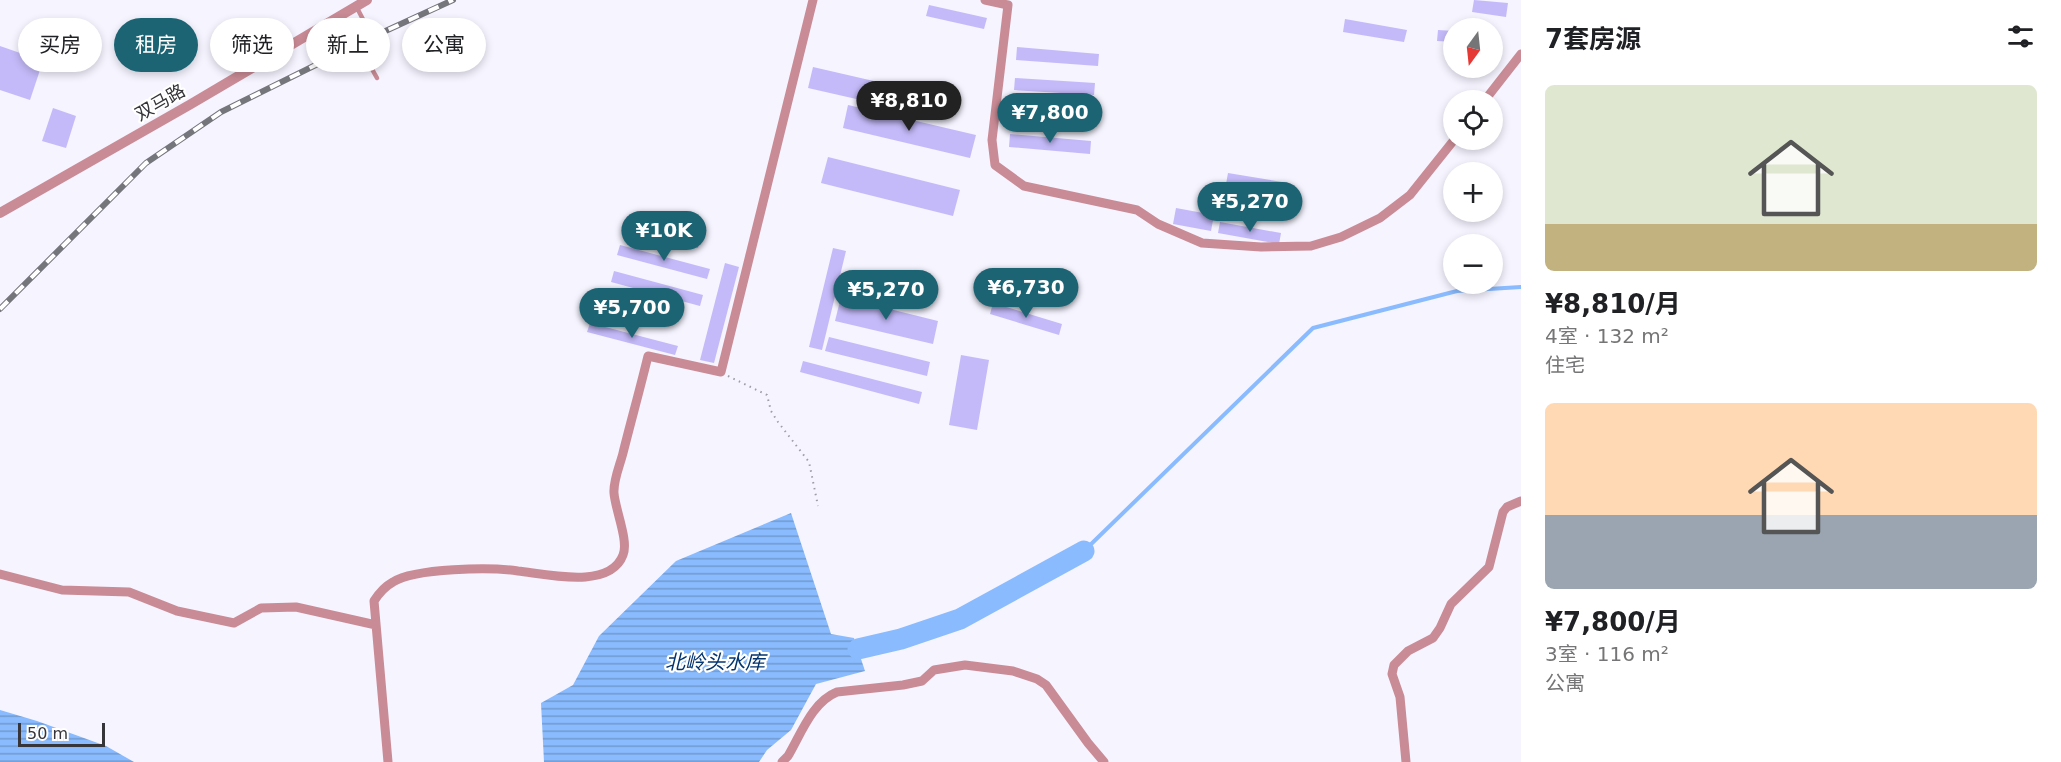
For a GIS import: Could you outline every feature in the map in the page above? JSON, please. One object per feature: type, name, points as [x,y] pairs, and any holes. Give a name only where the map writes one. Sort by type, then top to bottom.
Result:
[{"type":"street","name":"双马路","points":[[0,213],[367,0]]},
{"type":"street","points":[[388,762],[374,601],[381,591],[393,581],[412,574],[453,570],[517,570],[545,576],[588,577],[616,567],[624,554],[614,490],[648,356],[721,372],[813,0]]},
{"type":"street","points":[[985,0],[1008,5],[992,140],[995,165],[1024,186],[1137,210],[1158,224],[1202,243],[1311,246],[1341,237],[1380,218],[1410,195],[1446,150]]},
{"type":"street","points":[[1493,90],[1521,54]]},
{"type":"street","points":[[1406,762],[1400,697],[1392,674],[1394,664],[1408,651],[1433,638],[1451,604],[1489,567],[1503,512],[1507,507],[1521,501]]},
{"type":"street","points":[[0,574],[62,590],[129,592],[177,611],[234,623],[261,608],[296,607],[376,625]]},
{"type":"street","points":[[782,762],[788,756],[815,709],[829,695],[922,681],[934,670],[964,665],[1013,671],[1037,679],[1046,685],[1104,762]]},
{"type":"lane","points":[[356,6],[367,27],[368,62],[377,78]]},
{"type":"path","points":[[721,372],[767,395],[771,411],[809,462],[818,506]]},
{"type":"water","name":"北岭头水库","points":[[791,513],[831,634],[854,638],[865,671],[816,684],[791,730],[767,750],[759,762],[544,762],[541,703],[573,685],[599,636],[676,561]]},
{"type":"water","points":[[0,710],[106,746],[134,762],[0,762]]},
{"type":"building","points":[[1474,0],[1508,3],[1506,17],[1472,12]]},
{"type":"building","points":[[929,5],[987,18],[984,29],[926,16]]},
{"type":"building","points":[[1345,19],[1407,30],[1404,42],[1343,32]]},
{"type":"building","points":[[1438,30],[1443,30],[1443,41],[1437,41]]},
{"type":"building","points":[[0,46],[18,52],[18,72],[39,72],[30,100],[0,90]]},
{"type":"building","points":[[1017,47],[1099,54],[1098,66],[1016,60]]},
{"type":"building","points":[[813,67],[891,85],[887,106],[808,88]]},
{"type":"building","points":[[1015,78],[1095,83],[1094,95],[1014,90]]},
{"type":"building","points":[[848,105],[976,135],[970,158],[843,128]]},
{"type":"building","points":[[1013,105],[1092,112],[1090,127],[1012,120]]},
{"type":"building","points":[[53,108],[76,116],[66,148],[42,141]]},
{"type":"building","points":[[1010,134],[1091,141],[1090,154],[1009,147]]},
{"type":"building","points":[[828,157],[960,190],[953,216],[821,183]]},
{"type":"building","points":[[1228,173],[1288,183],[1286,195],[1226,184]]},
{"type":"building","points":[[1224,196],[1284,207],[1281,220],[1222,209]]},
{"type":"building","points":[[1176,208],[1214,215],[1211,231],[1173,224]]},
{"type":"building","points":[[627,216],[701,235],[698,248],[624,228]]},
{"type":"building","points":[[1220,222],[1281,233],[1279,244],[1218,233]]},
{"type":"building","points":[[620,245],[710,269],[707,279],[617,255]]},
{"type":"building","points":[[833,248],[846,251],[822,350],[809,347]]},
{"type":"building","points":[[725,263],[739,267],[714,363],[700,360]]},
{"type":"building","points":[[614,271],[703,295],[700,306],[611,282]]},
{"type":"building","points":[[841,297],[938,321],[933,344],[835,321]]},
{"type":"building","points":[[993,303],[1062,324],[1059,335],[990,314]]},
{"type":"building","points":[[590,323],[678,346],[675,355],[587,332]]},
{"type":"building","points":[[829,337],[930,362],[927,376],[825,351]]},
{"type":"building","points":[[961,355],[989,360],[977,430],[949,425]]},
{"type":"building","points":[[803,361],[922,392],[919,404],[800,372]]},
{"type":"waterway","points":[[1084,551],[1313,328],[1457,291],[1521,287]]},
{"type":"waterway","points":[[858,649],[901,639],[960,619],[1084,551]]},
{"type":"railway","points":[[0,309],[146,163],[221,112],[368,39],[453,0]]}]
